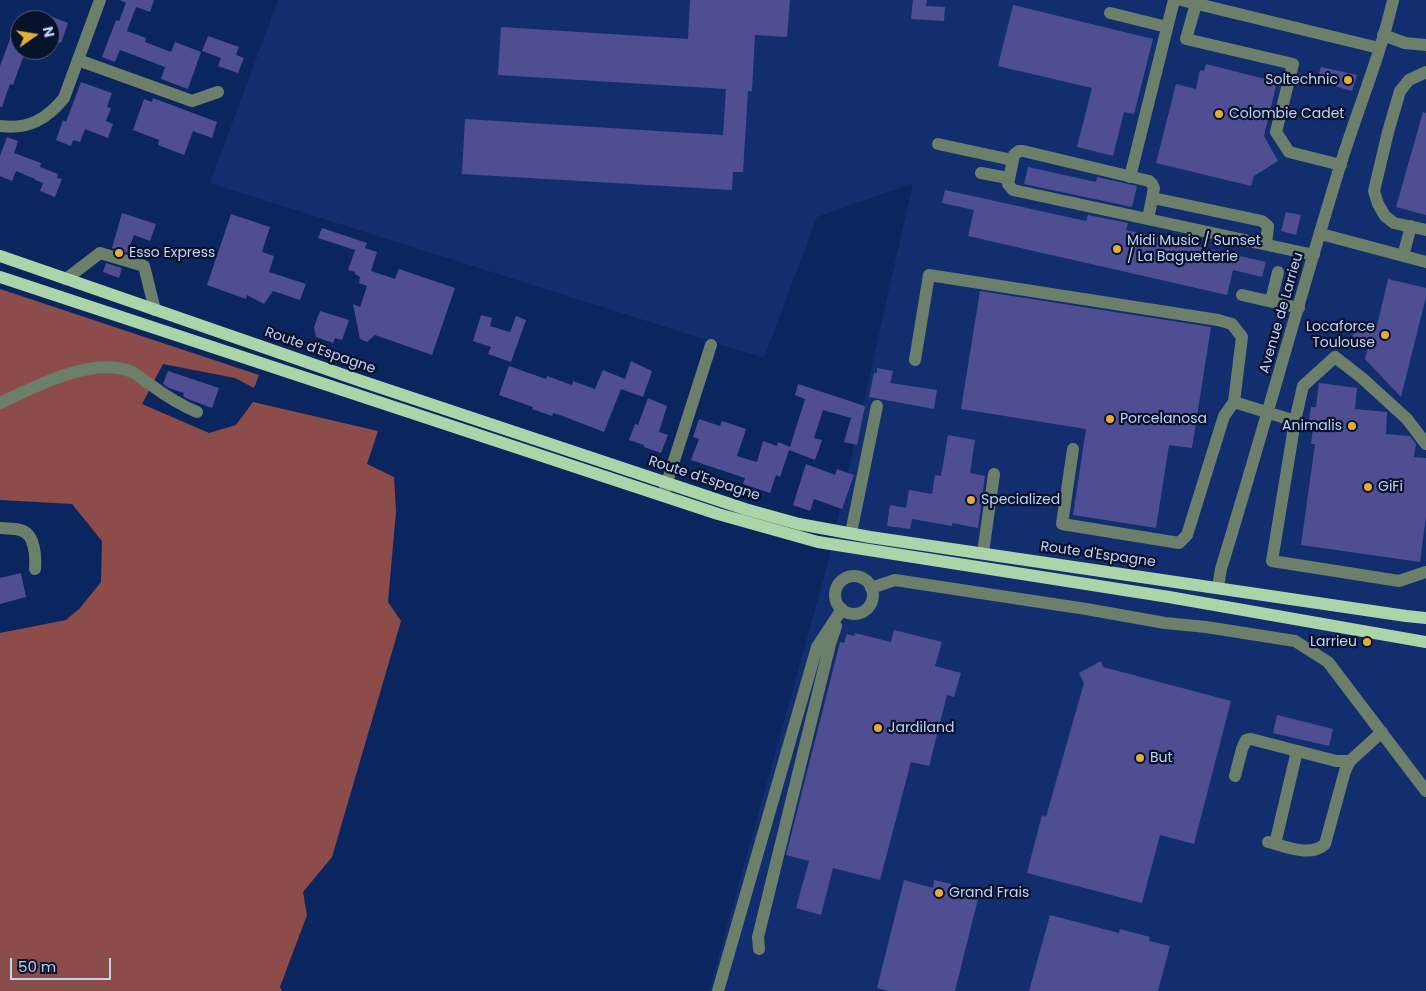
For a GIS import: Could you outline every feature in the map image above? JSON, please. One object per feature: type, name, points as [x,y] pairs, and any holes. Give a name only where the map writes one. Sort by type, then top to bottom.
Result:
[{"type":"main road","name":"Route d'Espagne","points":[[0,256],[361,381],[746,509],[799,524],[1218,587],[1285,599],[1426,618]]},
{"type":"main road","name":"Route d'Espagne","points":[[0,277],[761,527],[836,544],[1169,597],[1426,642]]},
{"type":"street","points":[[0,126],[11,128],[27,125],[41,120],[54,111],[64,98],[100,0]]},
{"type":"street","points":[[1130,177],[1174,0]]},
{"type":"street","points":[[1181,0],[1379,48]]},
{"type":"street","name":"Avenue de Larrieu","points":[[1218,587],[1221,569],[1320,234],[1383,35],[1392,0]]},
{"type":"street","points":[[1196,4],[1186,39],[1293,64],[1276,132],[1289,152],[1341,165]]},
{"type":"street","points":[[1110,13],[1167,27]]},
{"type":"street","points":[[1383,35],[1405,43],[1426,45]]},
{"type":"street","points":[[78,60],[192,101],[218,92]]},
{"type":"street","points":[[1426,72],[1409,80],[1400,91],[1374,191],[1384,216],[1394,223],[1426,230]]},
{"type":"street","points":[[938,144],[1012,160]]},
{"type":"street","points":[[1148,219],[1154,188],[1149,181],[1023,151],[1016,152],[1012,160],[1008,184],[1013,190],[1314,255]]},
{"type":"street","points":[[981,173],[1008,178]]},
{"type":"street","points":[[1153,198],[1265,223],[1268,226],[1266,244]]},
{"type":"street","points":[[1216,234],[1220,212]]},
{"type":"street","points":[[1404,256],[1411,226]]},
{"type":"street","points":[[1320,234],[1426,262]]},
{"type":"street","points":[[66,279],[100,253],[144,266],[155,310]]},
{"type":"street","points":[[1271,302],[1278,272]]},
{"type":"street","points":[[915,360],[930,275],[1218,320],[1232,324],[1242,338],[1234,402],[1224,416],[1187,535],[1179,543],[1062,524],[1072,449]]},
{"type":"street","points":[[1242,295],[1299,308]]},
{"type":"street","points":[[663,496],[711,344]]},
{"type":"street","points":[[1426,444],[1407,419],[1335,356],[1303,386],[1295,421],[1272,561],[1400,582],[1426,572]]},
{"type":"street","points":[[0,403],[54,378],[104,367],[120,368],[133,373],[177,403],[197,412]]},
{"type":"street","points":[[1234,402],[1295,421]]},
{"type":"street","points":[[845,532],[876,406]]},
{"type":"street","points":[[983,553],[994,474]]},
{"type":"street","points":[[0,528],[21,530],[31,538],[36,561],[35,569]]},
{"type":"street","points":[[859,577],[866,581],[871,588],[872,602],[862,612],[848,613],[837,602],[835,594],[843,580],[859,577]]},
{"type":"street","points":[[871,588],[895,580],[1165,623],[1206,627],[1295,641],[1328,662],[1426,790]]},
{"type":"street","points":[[759,949],[758,937],[830,644],[842,609]]},
{"type":"street","points":[[718,991],[817,647],[842,609]]},
{"type":"street","points":[[1297,751],[1271,843],[1308,851],[1317,850],[1325,844],[1345,771],[1350,761],[1382,732]]},
{"type":"street","points":[[1235,776],[1242,749],[1246,740],[1251,739],[1336,761],[1350,761]]},
{"type":"shaded area","points":[[278,0],[1426,0],[1426,991],[709,991],[826,570],[913,183],[817,217],[764,358],[210,183]]},
{"type":"shaded area","points":[[0,289],[259,375],[254,388],[235,378],[163,364],[142,404],[209,433],[236,425],[253,402],[378,431],[367,464],[394,477],[396,511],[388,602],[401,621],[332,857],[303,892],[307,915],[280,987],[282,991],[0,991],[0,633],[66,620],[80,608],[101,582],[102,541],[72,504],[0,500]]},
{"type":"building","points":[[120,0],[154,0],[150,12],[136,7],[127,31],[146,38],[145,42],[171,52],[175,42],[201,52],[188,89],[161,79],[165,67],[120,50],[115,62],[102,57],[116,20],[119,21],[126,3]]},
{"type":"building","points":[[690,0],[790,0],[787,37],[755,35],[752,91],[748,91],[743,172],[733,172],[732,190],[462,174],[465,119],[723,135],[726,89],[498,75],[501,27],[688,39]]},
{"type":"building","points":[[913,0],[927,0],[926,6],[945,7],[944,21],[911,19]]},
{"type":"building","points":[[1013,5],[1153,39],[1134,114],[1124,112],[1113,156],[1077,147],[1092,88],[998,66]]},
{"type":"building","points":[[60,20],[68,23],[60,43]]},
{"type":"building","points":[[208,36],[239,47],[236,55],[244,58],[238,73],[218,66],[221,58],[202,51]]},
{"type":"building","points":[[10,39],[10,60],[22,60],[13,85],[10,84],[2,107],[0,107],[0,66]]},
{"type":"building","name":"Colombie Cadet","points":[[1206,64],[1277,82],[1264,136],[1278,161],[1254,176],[1251,186],[1156,163],[1176,84],[1196,89],[1200,70],[1204,71]]},
{"type":"building","name":"Soltechnic","points":[[1321,67],[1357,75],[1352,91],[1316,83]]},
{"type":"building","points":[[81,82],[112,93],[107,107],[111,108],[106,121],[113,124],[108,138],[85,129],[80,142],[73,140],[71,146],[56,140],[63,120],[66,122]]},
{"type":"building","points":[[153,98],[217,122],[212,138],[193,131],[184,155],[158,145],[159,140],[133,130],[144,99],[152,102]]},
{"type":"building","points":[[1423,112],[1426,113],[1426,215],[1396,207]]},
{"type":"building","points":[[7,137],[18,141],[14,153],[41,163],[40,167],[58,174],[57,178],[62,179],[55,197],[40,191],[43,183],[16,171],[12,181],[0,176],[0,156]]},
{"type":"building","points":[[1028,167],[1096,182],[1097,177],[1137,186],[1132,207],[1024,184]]},
{"type":"building","name":"Midi Music / Sunset / La Baguetterie","points":[[945,190],[1086,221],[1088,215],[1128,223],[1126,230],[1266,262],[1262,277],[1233,270],[1227,295],[968,236],[974,210],[942,203]]},
{"type":"building","points":[[1286,212],[1301,215],[1296,235],[1281,231]]},
{"type":"building","points":[[122,213],[156,224],[150,241],[134,235],[127,253],[112,248]]},
{"type":"building","points":[[231,214],[270,227],[262,252],[274,256],[269,272],[306,284],[300,300],[273,291],[264,304],[247,295],[246,299],[207,285]]},
{"type":"building","points":[[322,228],[367,243],[365,248],[377,252],[371,271],[395,279],[399,269],[455,288],[432,355],[375,335],[367,342],[360,339],[353,304],[360,307],[367,286],[359,283],[360,277],[355,272],[348,270],[355,250],[318,238]]},
{"type":"building","points":[[106,263],[122,268],[119,278],[103,272]]},
{"type":"building","name":"Locaforce Toulouse","points":[[1388,279],[1426,288],[1426,297],[1401,397],[1365,359],[1368,348],[1351,343],[1356,321],[1377,326]]},
{"type":"building","name":"Porcelanosa","points":[[980,291],[1211,327],[1192,448],[1169,445],[1156,528],[1073,515],[1086,429],[961,409]]},
{"type":"building","points":[[320,311],[349,320],[342,340],[335,338],[333,343],[316,337],[314,327]]},
{"type":"building","points":[[481,315],[492,318],[490,326],[510,332],[516,316],[526,320],[511,362],[488,354],[491,347],[473,341]]},
{"type":"building","points":[[631,361],[652,371],[643,397],[621,389],[604,432],[560,415],[553,413],[552,416],[532,409],[533,407],[499,395],[509,366],[546,379],[547,376],[572,385],[573,381],[595,389],[603,370],[625,379]]},
{"type":"building","points":[[877,368],[893,371],[890,383],[937,390],[934,409],[869,397],[874,373],[877,373]]},
{"type":"building","points":[[168,371],[219,388],[212,408],[188,399],[183,396],[184,393],[163,384]]},
{"type":"building","name":"GiFi","points":[[1319,383],[1357,388],[1355,409],[1387,412],[1386,434],[1410,436],[1416,444],[1414,457],[1426,458],[1426,516],[1420,562],[1301,545],[1315,444],[1311,444],[1314,421],[1309,420],[1311,407],[1316,407]]},
{"type":"building","points":[[798,384],[865,406],[857,445],[844,442],[851,418],[823,410],[814,438],[822,440],[815,460],[789,450],[805,399],[795,395]]},
{"type":"building","points":[[648,398],[667,406],[659,432],[668,435],[661,453],[629,440],[635,424],[638,425]]},
{"type":"building","points":[[699,419],[720,426],[722,421],[746,429],[737,456],[757,462],[763,441],[777,446],[778,442],[790,447],[780,477],[776,475],[770,493],[743,484],[745,478],[691,460],[699,439],[693,437]]},
{"type":"building","points":[[948,435],[975,440],[970,473],[985,476],[978,528],[952,523],[952,526],[912,519],[910,529],[887,526],[890,505],[906,508],[909,490],[932,494],[935,475],[941,476]]},
{"type":"building","points":[[806,464],[835,475],[837,469],[854,475],[842,509],[814,499],[810,511],[793,505]]},
{"type":"building","points":[[21,573],[26,597],[0,604],[0,578]]},
{"type":"building","name":"Jardiland","points":[[894,630],[942,642],[935,666],[961,673],[954,697],[947,695],[929,766],[911,762],[880,880],[833,868],[821,915],[796,908],[809,861],[786,855],[840,642],[844,643],[847,634],[854,636],[855,633],[891,642]]},
{"type":"building","name":"But","points":[[1101,661],[1103,667],[1231,701],[1194,844],[1160,835],[1142,903],[1027,873],[1042,815],[1046,817],[1084,683],[1079,673]]},
{"type":"building","points":[[1277,715],[1333,729],[1329,746],[1273,733]]},
{"type":"building","points":[[904,880],[933,888],[934,880],[951,884],[949,892],[978,899],[955,991],[889,991],[877,988]]},
{"type":"building","points":[[1050,915],[1119,933],[1120,929],[1150,937],[1149,941],[1170,946],[1158,991],[1029,991]]},
{"type":"place","name":"Soltechnic","points":[[1348,80]]},
{"type":"place","name":"Colombie Cadet","points":[[1219,114]]},
{"type":"place","name":"Midi Music / Sunset / La Baguetterie","points":[[1117,249]]},
{"type":"place","name":"Esso Express","points":[[119,253]]},
{"type":"place","name":"Locaforce Toulouse","points":[[1385,335]]},
{"type":"place","name":"Porcelanosa","points":[[1110,419]]},
{"type":"place","name":"Animalis","points":[[1352,426]]},
{"type":"place","name":"GiFi","points":[[1368,487]]},
{"type":"place","name":"Specialized","points":[[971,500]]},
{"type":"place","name":"Larrieu","points":[[1367,642]]},
{"type":"place","name":"Jardiland","points":[[878,728]]},
{"type":"place","name":"But","points":[[1140,758]]},
{"type":"place","name":"Grand Frais","points":[[939,893]]}]
